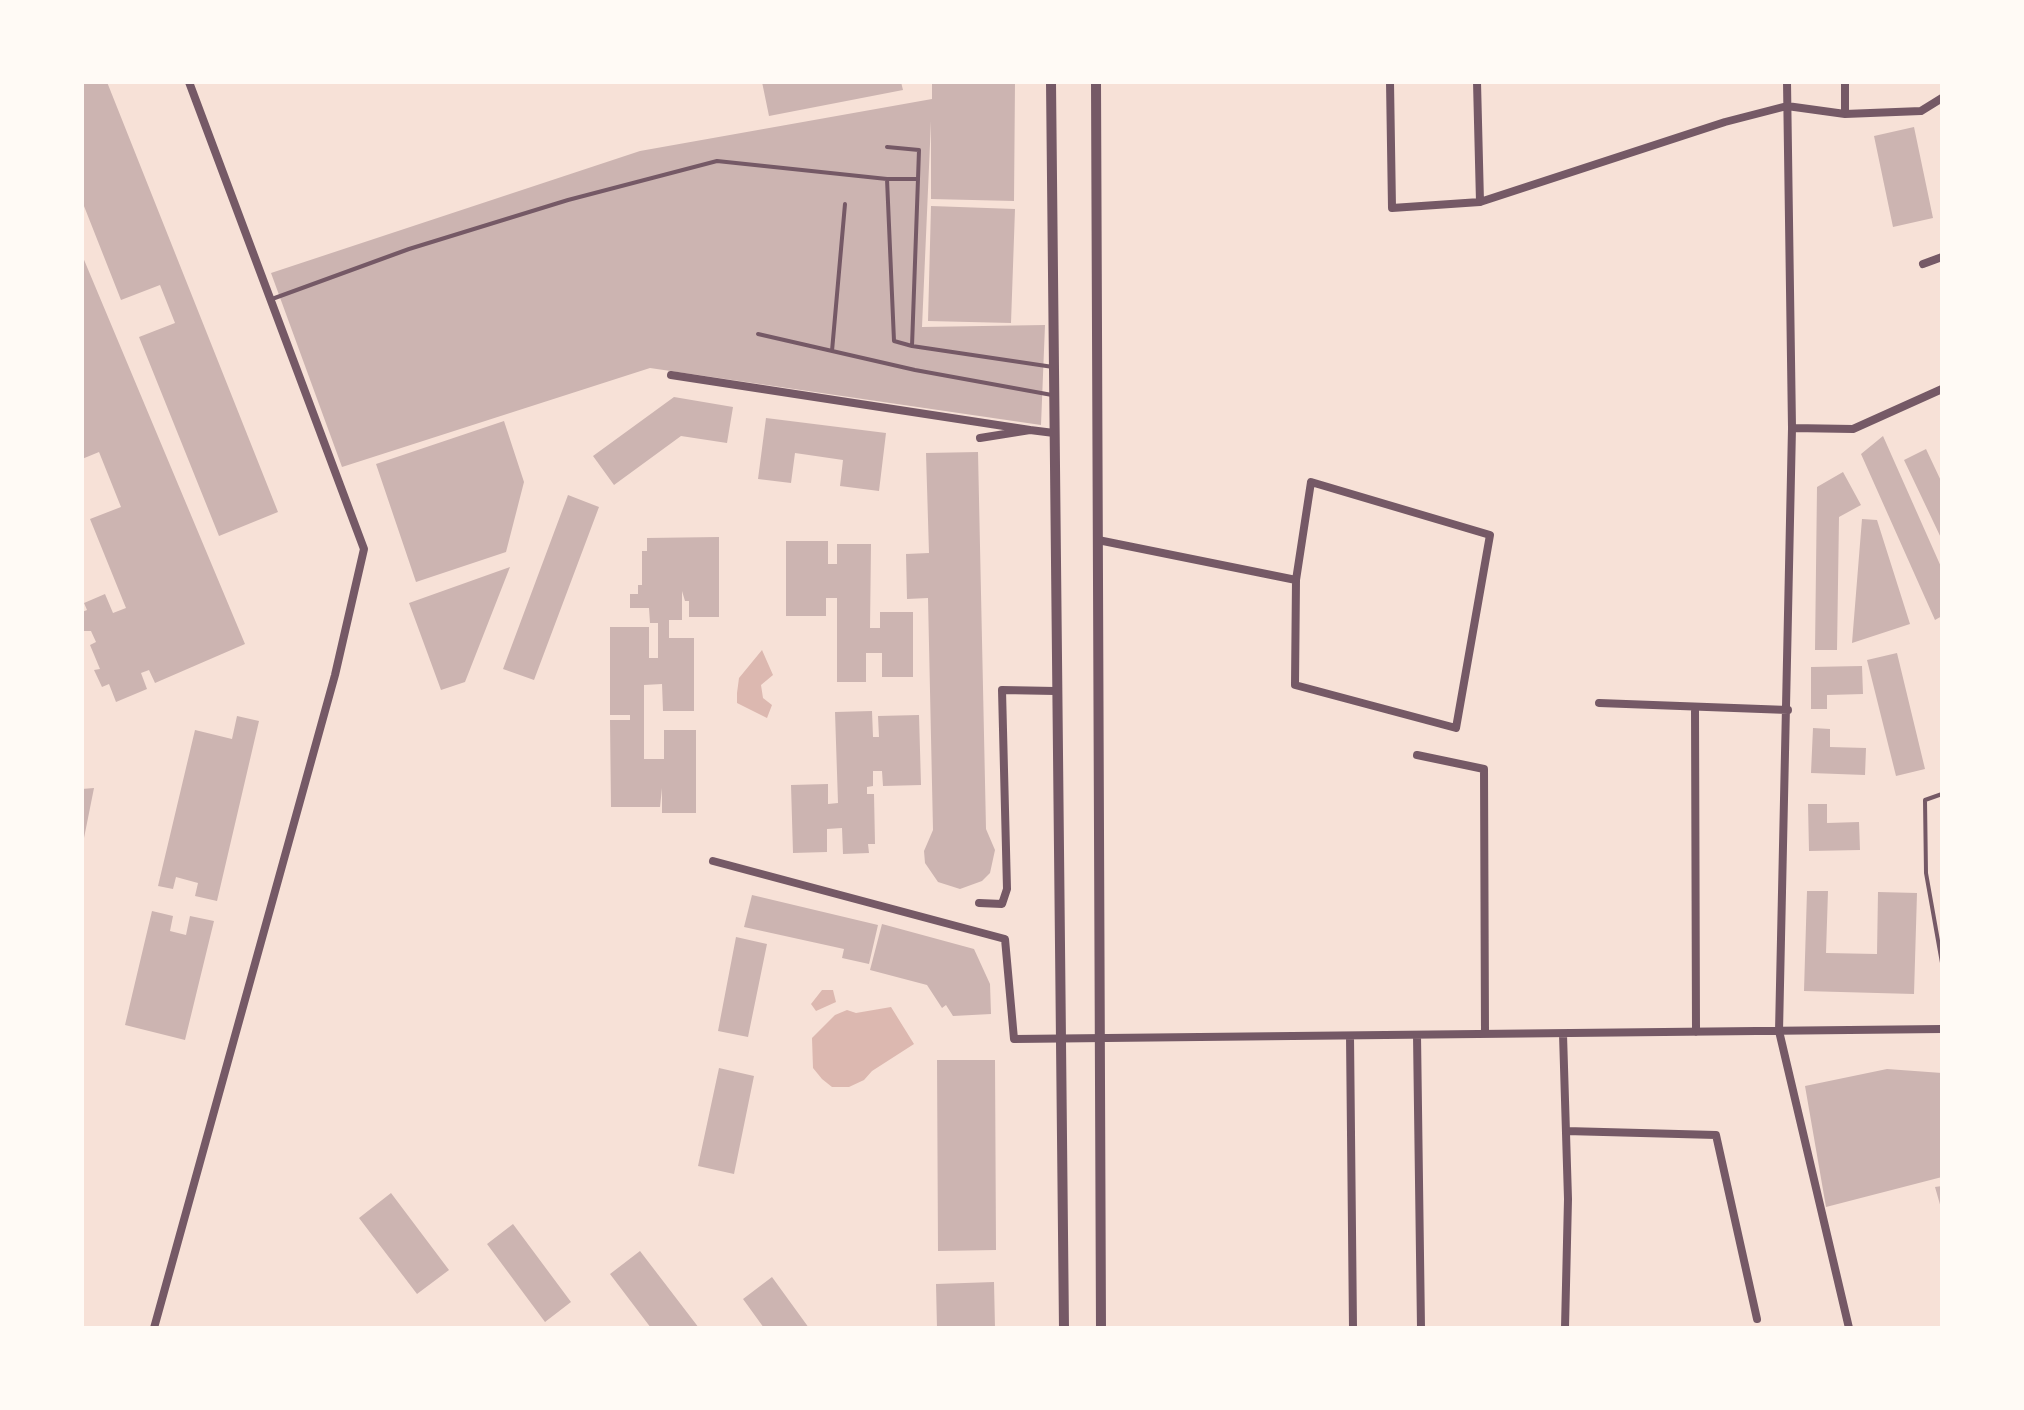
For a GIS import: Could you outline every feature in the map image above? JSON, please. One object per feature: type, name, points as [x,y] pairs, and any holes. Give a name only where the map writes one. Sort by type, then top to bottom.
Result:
[{"type":"street","points":[[154,1328],[335,675],[364,549],[189,82]]},
{"type":"street","points":[[1051,82],[1064,1328]]},
{"type":"street","points":[[1096,82],[1101,1328]]},
{"type":"street","points":[[1390,82],[1392,208],[1480,202],[1725,122],[1787,106],[1845,114],[1921,111],[1942,98]]},
{"type":"street","points":[[1477,82],[1480,202]]},
{"type":"street","points":[[1787,82],[1792,428],[1779,1031],[1849,1328]]},
{"type":"street","points":[[1845,82],[1845,114]]},
{"type":"street","points":[[1923,264],[1942,257]]},
{"type":"street","points":[[671,375],[1054,433]]},
{"type":"street","points":[[1792,428],[1853,429],[1942,389]]},
{"type":"street","points":[[980,438],[1030,430]]},
{"type":"street","points":[[1311,482],[1490,535],[1456,728],[1295,685],[1296,580],[1311,482]]},
{"type":"street","points":[[1098,540],[1296,580]]},
{"type":"street","points":[[979,903],[1002,904],[1007,889],[1002,690],[1055,691]]},
{"type":"street","points":[[1599,703],[1788,710]]},
{"type":"street","points":[[1695,707],[1696,1032]]},
{"type":"street","points":[[1417,755],[1484,769],[1485,1034]]},
{"type":"street","points":[[713,861],[1005,939],[1014,1039],[1942,1029]]},
{"type":"street","points":[[1563,1034],[1565,1328]]},
{"type":"street","points":[[1417,1035],[1421,1328]]},
{"type":"street","points":[[1350,1036],[1353,1328]]},
{"type":"street","points":[[1566,1131],[1716,1135],[1757,1319]]},
{"type":"lane","points":[[887,147],[919,150],[912,346]]},
{"type":"lane","points":[[270,300],[409,249],[539,209],[717,161],[887,179],[918,179]]},
{"type":"lane","points":[[887,179],[894,341],[1055,368]]},
{"type":"lane","points":[[832,351],[845,204]]},
{"type":"lane","points":[[758,334],[1055,395]]},
{"type":"lane","points":[[1942,794],[1925,800],[1926,873],[1942,963]]},
{"type":"shaded area","points":[[762,650],[773,675],[761,685],[763,698],[772,705],[767,718],[737,703],[739,678]]},
{"type":"shaded area","points":[[822,990],[833,990],[836,1002],[816,1011],[811,1004]]},
{"type":"shaded area","points":[[891,1007],[914,1044],[872,1071],[864,1080],[849,1087],[832,1087],[822,1079],[813,1068],[812,1038],[835,1015],[847,1010],[856,1013]]},
{"type":"building","points":[[82,82],[107,82],[278,512],[219,536],[139,337],[175,323],[160,285],[121,300],[82,201]]},
{"type":"building","points":[[762,82],[901,82],[903,90],[769,116]]},
{"type":"building","points":[[932,82],[1015,82],[1014,201],[931,199],[931,121],[922,327],[1045,325],[1041,425],[650,368],[342,467],[271,273],[640,151],[932,99]]},
{"type":"building","points":[[1914,127],[1933,218],[1893,227],[1874,136]]},
{"type":"building","points":[[931,206],[1015,209],[1011,323],[928,321]]},
{"type":"building","points":[[82,255],[245,644],[155,683],[149,670],[141,673],[147,689],[116,702],[109,684],[102,687],[94,670],[100,669],[90,645],[96,642],[91,631],[84,631],[82,625],[82,612],[87,610],[84,603],[105,594],[113,613],[126,608],[90,519],[121,507],[99,452],[82,459]]},
{"type":"building","points":[[674,397],[733,407],[727,443],[681,436],[614,485],[593,456]]},
{"type":"building","points":[[766,418],[886,433],[879,491],[840,486],[843,460],[795,453],[791,483],[758,479]]},
{"type":"building","points":[[504,421],[524,482],[506,552],[416,582],[376,464]]},
{"type":"building","points":[[1883,436],[1942,569],[1942,616],[1935,620],[1861,454]]},
{"type":"building","points":[[1926,449],[1942,483],[1942,540],[1904,460]]},
{"type":"building","points":[[978,452],[986,829],[995,850],[990,873],[982,881],[960,889],[938,882],[925,863],[924,851],[933,830],[928,598],[907,599],[906,554],[929,553],[926,453]]},
{"type":"building","points":[[1843,472],[1861,505],[1839,517],[1837,650],[1815,650],[1817,487]]},
{"type":"building","points":[[568,495],[599,507],[534,680],[503,669]]},
{"type":"building","points":[[1862,519],[1877,520],[1910,624],[1852,643]]},
{"type":"building","points":[[719,537],[719,617],[689,617],[689,601],[685,601],[682,591],[682,620],[669,620],[669,638],[694,638],[694,711],[663,711],[662,684],[644,685],[644,759],[664,759],[664,730],[696,730],[696,813],[662,813],[662,788],[660,807],[611,807],[610,720],[630,720],[630,715],[610,715],[610,627],[649,627],[649,658],[658,658],[658,623],[650,623],[649,608],[630,608],[630,594],[638,594],[638,585],[642,585],[642,551],[647,551],[647,538]]},
{"type":"building","points":[[786,541],[828,541],[828,564],[837,564],[837,544],[871,544],[870,628],[880,628],[880,612],[913,612],[913,677],[882,677],[882,653],[866,653],[866,682],[837,682],[837,598],[826,598],[826,616],[786,616]]},
{"type":"building","points":[[510,567],[465,682],[441,690],[409,603]]},
{"type":"building","points":[[1897,653],[1925,769],[1896,776],[1867,660]]},
{"type":"building","points":[[1862,666],[1863,694],[1827,695],[1827,709],[1811,709],[1811,667]]},
{"type":"building","points":[[872,711],[873,737],[879,737],[878,716],[919,715],[921,785],[883,786],[882,771],[873,771],[873,786],[867,787],[867,794],[874,794],[875,844],[868,844],[869,853],[843,854],[842,828],[827,829],[827,852],[793,853],[791,785],[828,784],[828,804],[838,803],[835,712]]},
{"type":"building","points":[[237,716],[259,721],[217,901],[195,896],[198,883],[176,877],[173,889],[158,886],[195,730],[232,739]]},
{"type":"building","points":[[1813,728],[1830,729],[1830,747],[1866,748],[1865,775],[1811,773]]},
{"type":"building","points":[[94,788],[83,843],[82,843],[82,789]]},
{"type":"building","points":[[1808,804],[1827,804],[1827,823],[1859,822],[1860,850],[1809,851]]},
{"type":"building","points":[[1807,891],[1828,891],[1826,953],[1877,954],[1878,892],[1917,893],[1914,994],[1804,991]]},
{"type":"building","points":[[752,895],[878,925],[869,964],[842,958],[844,949],[744,927]]},
{"type":"building","points":[[152,911],[173,916],[170,931],[186,935],[190,916],[214,921],[185,1040],[125,1025]]},
{"type":"building","points":[[882,924],[974,949],[990,984],[991,1014],[953,1016],[946,1005],[942,1008],[927,985],[870,970]]},
{"type":"building","points":[[736,937],[767,944],[748,1037],[718,1031]]},
{"type":"building","points":[[937,1060],[995,1060],[996,1250],[938,1251]]},
{"type":"building","points":[[719,1068],[754,1076],[734,1174],[698,1166]]},
{"type":"building","points":[[1887,1069],[1942,1073],[1942,1177],[1826,1207],[1805,1086]]},
{"type":"building","points":[[1942,1186],[1942,1208],[1941,1208],[1935,1187]]},
{"type":"building","points":[[391,1193],[449,1270],[417,1294],[359,1218]]},
{"type":"building","points":[[513,1224],[571,1302],[545,1322],[487,1244]]},
{"type":"building","points":[[640,1251],[699,1328],[651,1328],[610,1274]]},
{"type":"building","points":[[772,1277],[809,1328],[764,1328],[743,1299]]},
{"type":"building","points":[[994,1282],[995,1328],[937,1328],[936,1284]]}]
